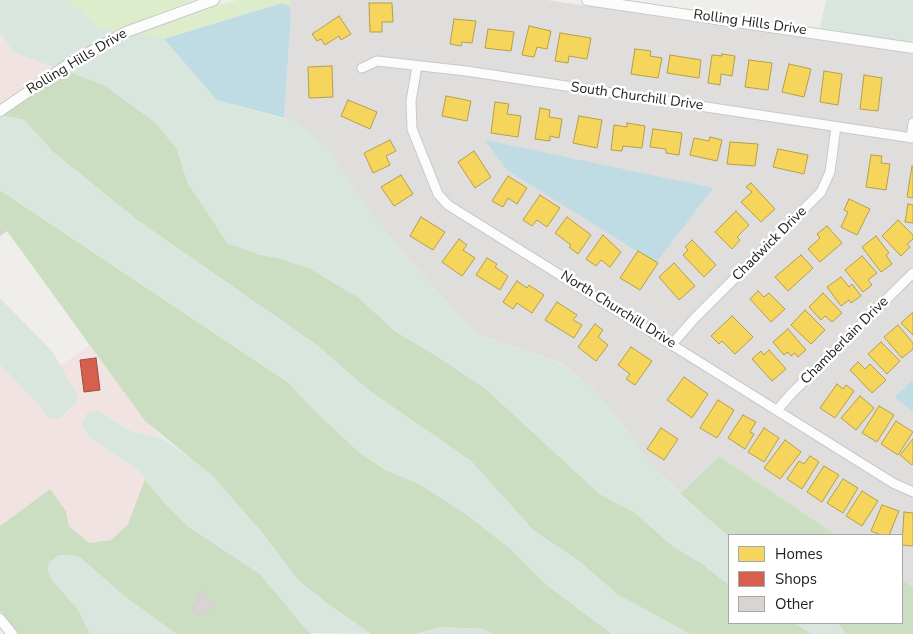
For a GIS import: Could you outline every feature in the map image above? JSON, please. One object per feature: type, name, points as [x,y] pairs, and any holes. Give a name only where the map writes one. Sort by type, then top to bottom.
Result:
[{"type":"street","name":"Rolling Hills Drive","points":[[0,111],[70,63],[126,32],[214,0]]},
{"type":"street","name":"Rolling Hills Drive","points":[[587,0],[913,48]]},
{"type":"street","name":"South Churchill Drive","points":[[362,68],[377,61],[466,71],[912,138]]},
{"type":"street","name":"North Churchill Drive","points":[[417,66],[411,101],[412,129],[438,194],[448,205],[894,483],[913,492]]},
{"type":"street","points":[[912,138],[913,123]]},
{"type":"street","name":"Chadwick Drive","points":[[672,344],[694,319],[821,192],[830,172],[836,127]]},
{"type":"street","name":"Chamberlain Drive","points":[[778,409],[913,273]]},
{"type":"street","points":[[0,620],[12,634]]},
{"type":"shaded area","points":[[0,0],[68,0],[100,29],[117,30],[53,67],[14,53],[0,33]]},
{"type":"shaded area","points":[[291,0],[547,0],[913,54],[913,380],[894,397],[913,412],[913,587],[903,581],[903,534],[835,534],[719,456],[680,494],[649,462],[625,428],[592,388],[561,363],[480,335],[461,319],[373,217],[325,145],[284,118],[291,13],[289,6]]},
{"type":"shaded area","points":[[826,0],[913,0],[913,43],[820,28]]},
{"type":"shaded area","points":[[0,33],[14,53],[53,67],[0,104]]},
{"type":"shaded area","points":[[138,33],[164,39],[217,100],[295,122],[325,145],[373,217],[461,319],[480,335],[560,363],[592,388],[625,428],[649,462],[679,494],[728,536],[728,584],[701,563],[674,547],[634,512],[600,494],[486,389],[395,331],[358,297],[309,268],[278,258],[257,254],[227,243],[188,184],[177,149],[155,122],[106,86],[68,71]]},
{"type":"shaded area","points":[[3,116],[24,120],[53,152],[137,220],[318,346],[368,390],[471,461],[533,530],[578,560],[618,595],[690,634],[612,634],[548,586],[512,550],[466,514],[421,485],[384,469],[359,452],[312,408],[289,383],[0,190],[0,118]]},
{"type":"shaded area","points":[[0,298],[52,351],[77,394],[77,402],[61,418],[53,420],[47,417],[41,407],[0,365]]},
{"type":"shaded area","points":[[90,345],[145,421],[164,439],[131,431],[112,418],[90,437],[140,472],[145,479],[128,524],[111,540],[89,543],[69,526],[66,511],[50,489],[0,526],[0,365],[41,407],[47,417],[54,420],[61,418],[69,412],[77,394],[60,366]]},
{"type":"shaded area","points":[[98,410],[131,431],[164,439],[211,474],[264,535],[298,580],[329,605],[371,634],[309,633],[259,573],[189,527],[164,502],[140,472],[89,437],[81,423],[88,412]]},
{"type":"shaded area","points":[[59,555],[78,556],[124,596],[176,634],[90,634],[77,608],[53,581],[48,571],[49,563]]},
{"type":"shaded area","points":[[796,624],[839,624],[845,634],[812,634]]},
{"type":"shaded area","points":[[440,627],[483,629],[493,634],[415,634]]},
{"type":"green space","points":[[68,0],[193,0],[117,30],[100,29]]},
{"type":"green space","points":[[237,0],[291,0],[289,6],[282,3],[164,39],[138,33],[195,12]]},
{"type":"green space","points":[[68,71],[106,86],[155,122],[177,149],[188,184],[257,254],[278,258],[309,268],[358,297],[395,331],[486,389],[600,494],[634,512],[674,547],[701,563],[728,584],[728,624],[796,624],[812,634],[690,634],[618,595],[577,560],[533,530],[471,461],[368,390],[318,346],[137,220],[53,152],[24,120],[3,116]]},
{"type":"green space","points":[[0,190],[289,383],[312,408],[359,452],[384,469],[421,485],[466,514],[512,550],[548,586],[612,634],[493,634],[483,629],[440,627],[415,634],[371,634],[329,605],[298,580],[264,535],[211,475],[145,421],[7,231],[0,236]]},
{"type":"green space","points":[[719,456],[835,534],[728,534],[728,536],[680,494]]},
{"type":"green space","points":[[145,479],[164,502],[189,527],[259,573],[311,634],[176,634],[124,596],[78,556],[59,555],[49,563],[48,571],[53,581],[77,608],[90,634],[19,634],[0,611],[0,526],[50,489],[66,511],[69,526],[89,543],[111,540],[128,524]]},
{"type":"green space","points":[[903,581],[913,587],[913,634],[845,634],[839,624],[903,624]]},
{"type":"water","points":[[282,3],[289,6],[291,13],[284,118],[217,100],[164,39]]},
{"type":"water","points":[[485,140],[713,188],[656,263],[507,170]]},
{"type":"water","points":[[913,380],[913,412],[894,397]]},
{"type":"building: Homes","points":[[369,3],[392,3],[393,22],[382,22],[382,32],[370,32]]},
{"type":"building: Homes","points":[[339,16],[351,34],[341,40],[339,36],[325,45],[321,39],[317,41],[312,34]]},
{"type":"building: Homes","points":[[454,19],[476,21],[472,43],[462,42],[461,46],[450,44]]},
{"type":"building: Homes","points":[[529,26],[551,31],[547,49],[537,47],[534,57],[522,55]]},
{"type":"building: Homes","points":[[488,29],[514,32],[511,51],[485,48]]},
{"type":"building: Homes","points":[[560,33],[591,38],[587,59],[569,56],[568,63],[555,61]]},
{"type":"building: Homes","points":[[635,49],[651,51],[650,56],[662,58],[658,78],[631,74]]},
{"type":"building: Homes","points":[[722,54],[735,56],[732,76],[721,74],[720,85],[708,83],[712,55],[722,56]]},
{"type":"building: Homes","points":[[670,55],[701,60],[699,78],[667,73]]},
{"type":"building: Homes","points":[[749,60],[772,63],[768,90],[745,87]]},
{"type":"building: Homes","points":[[789,64],[811,69],[804,97],[782,92]]},
{"type":"building: Homes","points":[[332,66],[333,97],[309,98],[308,67]]},
{"type":"building: Homes","points":[[824,71],[842,74],[838,105],[820,102]]},
{"type":"building: Homes","points":[[864,75],[882,78],[878,111],[860,109]]},
{"type":"building: Homes","points":[[446,96],[471,101],[467,121],[442,116]]},
{"type":"building: Homes","points":[[348,100],[377,112],[370,129],[341,116]]},
{"type":"building: Homes","points":[[495,102],[509,104],[507,114],[521,116],[518,137],[491,133]]},
{"type":"building: Homes","points":[[540,108],[550,110],[549,117],[562,119],[559,138],[550,136],[550,141],[535,139]]},
{"type":"building: Homes","points":[[579,116],[602,120],[597,148],[573,143]]},
{"type":"building: Homes","points":[[627,123],[645,126],[642,148],[623,146],[622,151],[611,150],[614,125],[627,127]]},
{"type":"building: Homes","points":[[653,129],[682,133],[679,155],[666,153],[666,149],[650,147]]},
{"type":"building: Homes","points":[[710,137],[722,140],[717,161],[690,155],[694,138],[709,141]]},
{"type":"building: Homes","points":[[390,140],[396,151],[386,156],[390,165],[373,173],[364,153]]},
{"type":"building: Homes","points":[[730,142],[758,144],[755,166],[727,164]]},
{"type":"building: Homes","points":[[778,149],[808,155],[804,174],[773,167]]},
{"type":"building: Homes","points":[[474,151],[491,177],[475,188],[458,162]]},
{"type":"building: Homes","points":[[871,155],[882,156],[881,163],[890,164],[886,190],[866,187]]},
{"type":"building: Homes","points":[[913,166],[913,198],[907,197]]},
{"type":"building: Homes","points":[[401,175],[413,194],[394,206],[381,187]]},
{"type":"building: Homes","points":[[508,176],[527,188],[517,204],[508,198],[503,207],[492,201]]},
{"type":"building: Homes","points":[[751,183],[775,209],[761,222],[741,202],[752,192],[746,187]]},
{"type":"building: Homes","points":[[540,195],[560,208],[547,227],[537,220],[532,226],[523,220]]},
{"type":"building: Homes","points":[[849,199],[870,209],[857,235],[841,227],[848,212],[844,210]]},
{"type":"building: Homes","points":[[908,204],[913,205],[913,223],[905,222]]},
{"type":"building: Homes","points":[[736,211],[749,225],[737,237],[740,240],[732,249],[715,232]]},
{"type":"building: Homes","points":[[421,217],[445,232],[433,250],[410,236]]},
{"type":"building: Homes","points":[[567,217],[591,235],[578,254],[569,247],[571,245],[555,233]]},
{"type":"building: Homes","points":[[898,220],[913,235],[913,239],[907,244],[910,247],[901,256],[882,236]]},
{"type":"building: Homes","points":[[827,226],[842,243],[820,262],[808,249],[820,238],[817,234]]},
{"type":"building: Homes","points":[[603,235],[621,252],[610,267],[601,260],[596,266],[586,259]]},
{"type":"building: Homes","points":[[876,236],[889,253],[886,255],[892,264],[881,272],[862,247]]},
{"type":"building: Homes","points":[[459,239],[467,245],[463,250],[475,258],[462,276],[442,262]]},
{"type":"building: Homes","points":[[692,240],[716,265],[704,277],[683,255],[688,250],[685,247]]},
{"type":"building: Homes","points":[[638,251],[658,263],[640,290],[620,278]]},
{"type":"building: Homes","points":[[801,255],[813,268],[788,291],[775,277]]},
{"type":"building: Homes","points":[[862,256],[877,273],[868,280],[872,285],[863,292],[845,270]]},
{"type":"building: Homes","points":[[487,258],[497,264],[495,267],[508,276],[500,290],[476,275]]},
{"type":"building: Homes","points":[[674,263],[695,286],[679,300],[659,277]]},
{"type":"building: Homes","points":[[841,277],[849,287],[852,284],[861,296],[851,303],[849,300],[841,306],[827,287]]},
{"type":"building: Homes","points":[[517,281],[527,288],[529,285],[544,295],[532,313],[517,303],[513,309],[503,302]]},
{"type":"building: Homes","points":[[758,291],[764,297],[769,293],[785,309],[771,322],[750,299]]},
{"type":"building: Homes","points":[[823,293],[842,313],[832,322],[825,316],[821,320],[809,307]]},
{"type":"building: Homes","points":[[557,302],[577,315],[573,320],[582,325],[574,338],[545,320]]},
{"type":"building: Homes","points":[[805,310],[825,330],[811,344],[791,325]]},
{"type":"building: Homes","points":[[913,312],[913,335],[901,323]]},
{"type":"building: Homes","points":[[732,316],[753,337],[735,354],[722,341],[719,344],[711,336]]},
{"type":"building: Homes","points":[[595,324],[603,330],[598,337],[608,345],[596,361],[578,347]]},
{"type":"building: Homes","points":[[898,325],[913,343],[913,349],[902,358],[884,337]]},
{"type":"building: Homes","points":[[788,329],[806,350],[798,357],[795,353],[791,356],[788,352],[784,355],[773,342]]},
{"type":"building: Homes","points":[[881,342],[900,361],[887,374],[868,354]]},
{"type":"building: Homes","points":[[631,347],[652,361],[635,385],[626,379],[630,374],[618,365]]},
{"type":"building: Homes","points":[[769,350],[786,369],[772,381],[752,359],[761,351],[764,355]]},
{"type":"building: Homes","points":[[858,362],[865,369],[870,364],[886,380],[872,393],[850,370]]},
{"type":"building: Homes","points":[[684,377],[708,394],[692,418],[667,400]]},
{"type":"building: Homes","points":[[837,384],[843,389],[846,385],[854,391],[835,418],[820,408]]},
{"type":"building: Homes","points":[[860,396],[874,408],[856,430],[841,418]]},
{"type":"building: Homes","points":[[718,400],[734,410],[717,438],[700,428]]},
{"type":"building: Homes","points":[[879,406],[894,415],[877,442],[862,433]]},
{"type":"building: Homes","points":[[743,415],[756,422],[750,432],[754,434],[745,449],[728,438]]},
{"type":"building: Homes","points":[[896,421],[913,432],[898,455],[881,444]]},
{"type":"building: Homes","points":[[661,428],[678,439],[664,460],[647,449]]},
{"type":"building: Homes","points":[[764,428],[779,438],[764,462],[748,452]]},
{"type":"building: Homes","points":[[913,439],[913,463],[912,465],[900,455]]},
{"type":"building: Homes","points":[[785,440],[801,452],[780,479],[764,468]]},
{"type":"building: Homes","points":[[810,456],[819,462],[802,489],[787,479],[799,461],[804,464]]},
{"type":"building: Homes","points":[[824,466],[839,475],[822,502],[807,492]]},
{"type":"building: Homes","points":[[843,479],[858,488],[843,513],[827,503]]},
{"type":"building: Homes","points":[[862,491],[878,501],[862,526],[846,516]]},
{"type":"building: Homes","points":[[882,505],[899,511],[889,534],[878,534],[871,531]]},
{"type":"building: Homes","points":[[904,512],[913,513],[913,546],[903,545]]},
{"type":"building: Shops","points":[[96,358],[100,390],[84,392],[80,360]]},
{"type":"building: Other","points":[[202,590],[213,607],[199,616],[192,605],[200,600],[196,593]]}]
